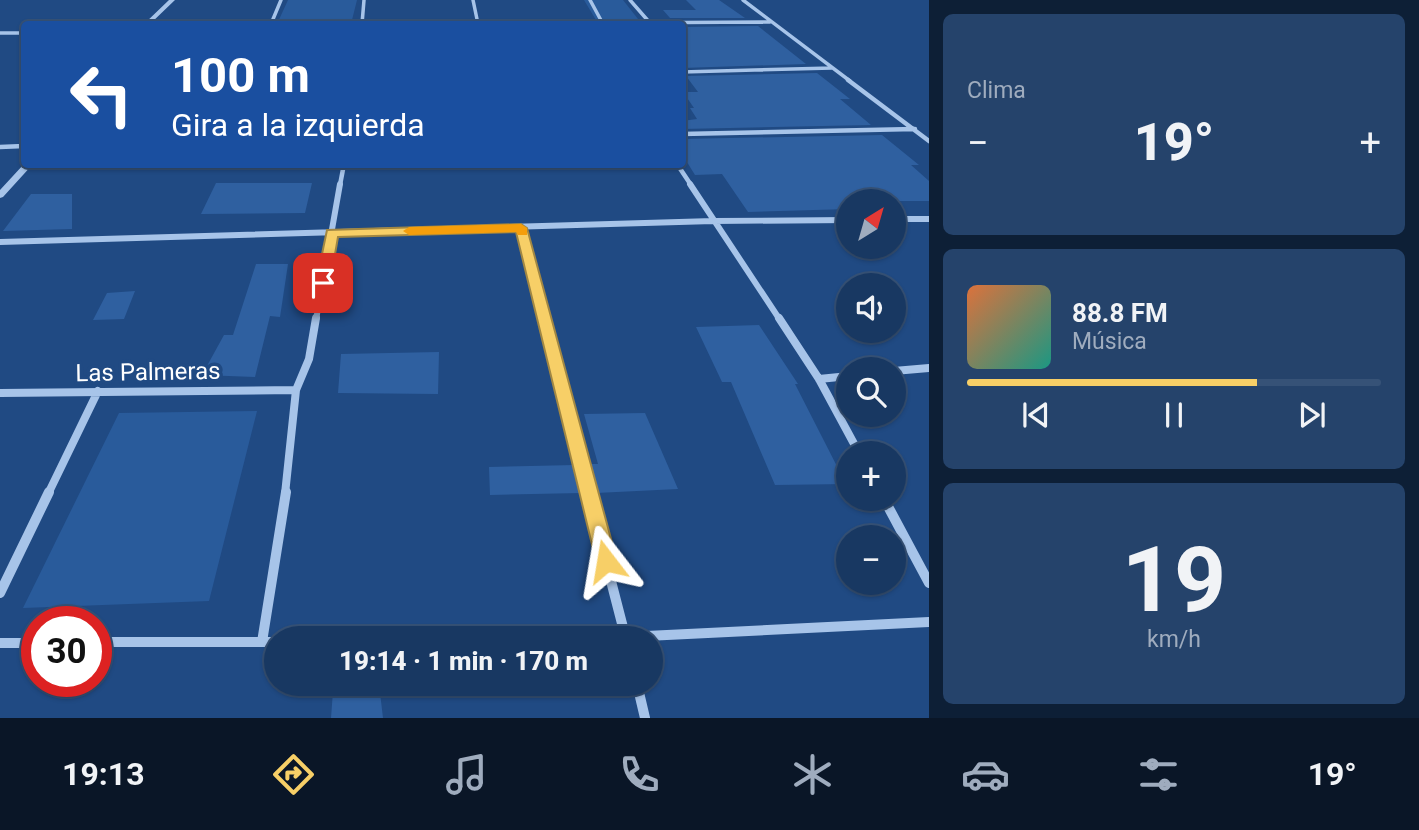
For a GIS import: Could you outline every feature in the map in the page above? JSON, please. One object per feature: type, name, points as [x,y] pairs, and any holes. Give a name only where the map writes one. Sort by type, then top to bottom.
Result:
[{"type":"street","points":[[150,21],[172,0]]},
{"type":"street","points":[[272,21],[282,0]]},
{"type":"street","points":[[362,21],[364,0]]},
{"type":"street","points":[[472,0],[477,21]]},
{"type":"street","points":[[590,0],[601,21]]},
{"type":"street","points":[[631,0],[648,21]]},
{"type":"street","points":[[743,0],[929,141]]},
{"type":"street","points":[[686,23],[771,22]]},
{"type":"street","points":[[0,33],[21,33]]},
{"type":"street","points":[[686,72],[832,68]]},
{"type":"street","points":[[686,134],[915,130]]},
{"type":"street","points":[[0,147],[21,146]]},
{"type":"street","points":[[0,195],[25,168]]},
{"type":"street","points":[[112,642],[262,642],[286,489],[296,390],[309,359],[343,168]]},
{"type":"street","points":[[680,168],[820,379],[853,441]]},
{"type":"street","points":[[906,219],[929,219]]},
{"type":"street","points":[[0,242],[713,221],[836,220]]},
{"type":"street","points":[[521,228],[623,626]]},
{"type":"street","points":[[906,370],[929,368]]},
{"type":"street","points":[[820,379],[836,377]]},
{"type":"street","name":"Las Palmeras","points":[[0,393],[296,390]]},
{"type":"street","points":[[0,593],[99,391]]},
{"type":"street","points":[[890,511],[929,583]]},
{"type":"street","points":[[663,636],[929,622]]},
{"type":"street","points":[[0,643],[21,643]]},
{"type":"street","points":[[640,696],[645,718]]},
{"type":"shaded area","points":[[288,0],[357,0],[352,21],[278,21]]},
{"type":"shaded area","points":[[584,0],[623,0],[638,19],[596,20]]},
{"type":"shaded area","points":[[257,411],[209,601],[24,606],[119,413]]},
{"type":"building","points":[[686,0],[719,0],[745,18],[670,18],[663,10],[696,10]]},
{"type":"building","points":[[758,26],[806,64],[686,68],[686,27]]},
{"type":"building","points":[[817,73],[850,99],[840,99],[871,125],[686,129],[686,120],[697,119],[690,108],[694,108],[686,92],[698,92],[686,76]]},
{"type":"building","points":[[882,135],[919,165],[911,165],[929,181],[929,201],[906,201],[906,189],[836,189],[836,209],[748,212],[722,174],[695,175],[686,160],[686,139]]},
{"type":"building","points":[[216,183],[312,183],[305,213],[201,214]]},
{"type":"building","points":[[31,194],[72,194],[72,229],[3,231]]},
{"type":"building","points":[[256,264],[288,264],[280,317],[270,316],[255,377],[202,375],[224,335],[233,335]]},
{"type":"building","points":[[135,291],[124,319],[93,320],[107,293]]},
{"type":"building","points":[[759,325],[798,384],[795,384],[836,464],[836,484],[775,485],[731,382],[722,382],[696,327]]},
{"type":"building","points":[[439,352],[438,394],[338,393],[341,354]]},
{"type":"building","points":[[645,413],[678,489],[596,493],[588,464],[598,464],[584,414]]},
{"type":"building","points":[[575,465],[581,493],[490,495],[489,467]]},
{"type":"building","points":[[333,696],[380,696],[383,718],[331,718]]},
{"type":"slow traffic","points":[[409,231],[521,228],[522,233]]},
{"type":"route","points":[[323,283],[332,233],[521,228],[606,561]]}]
